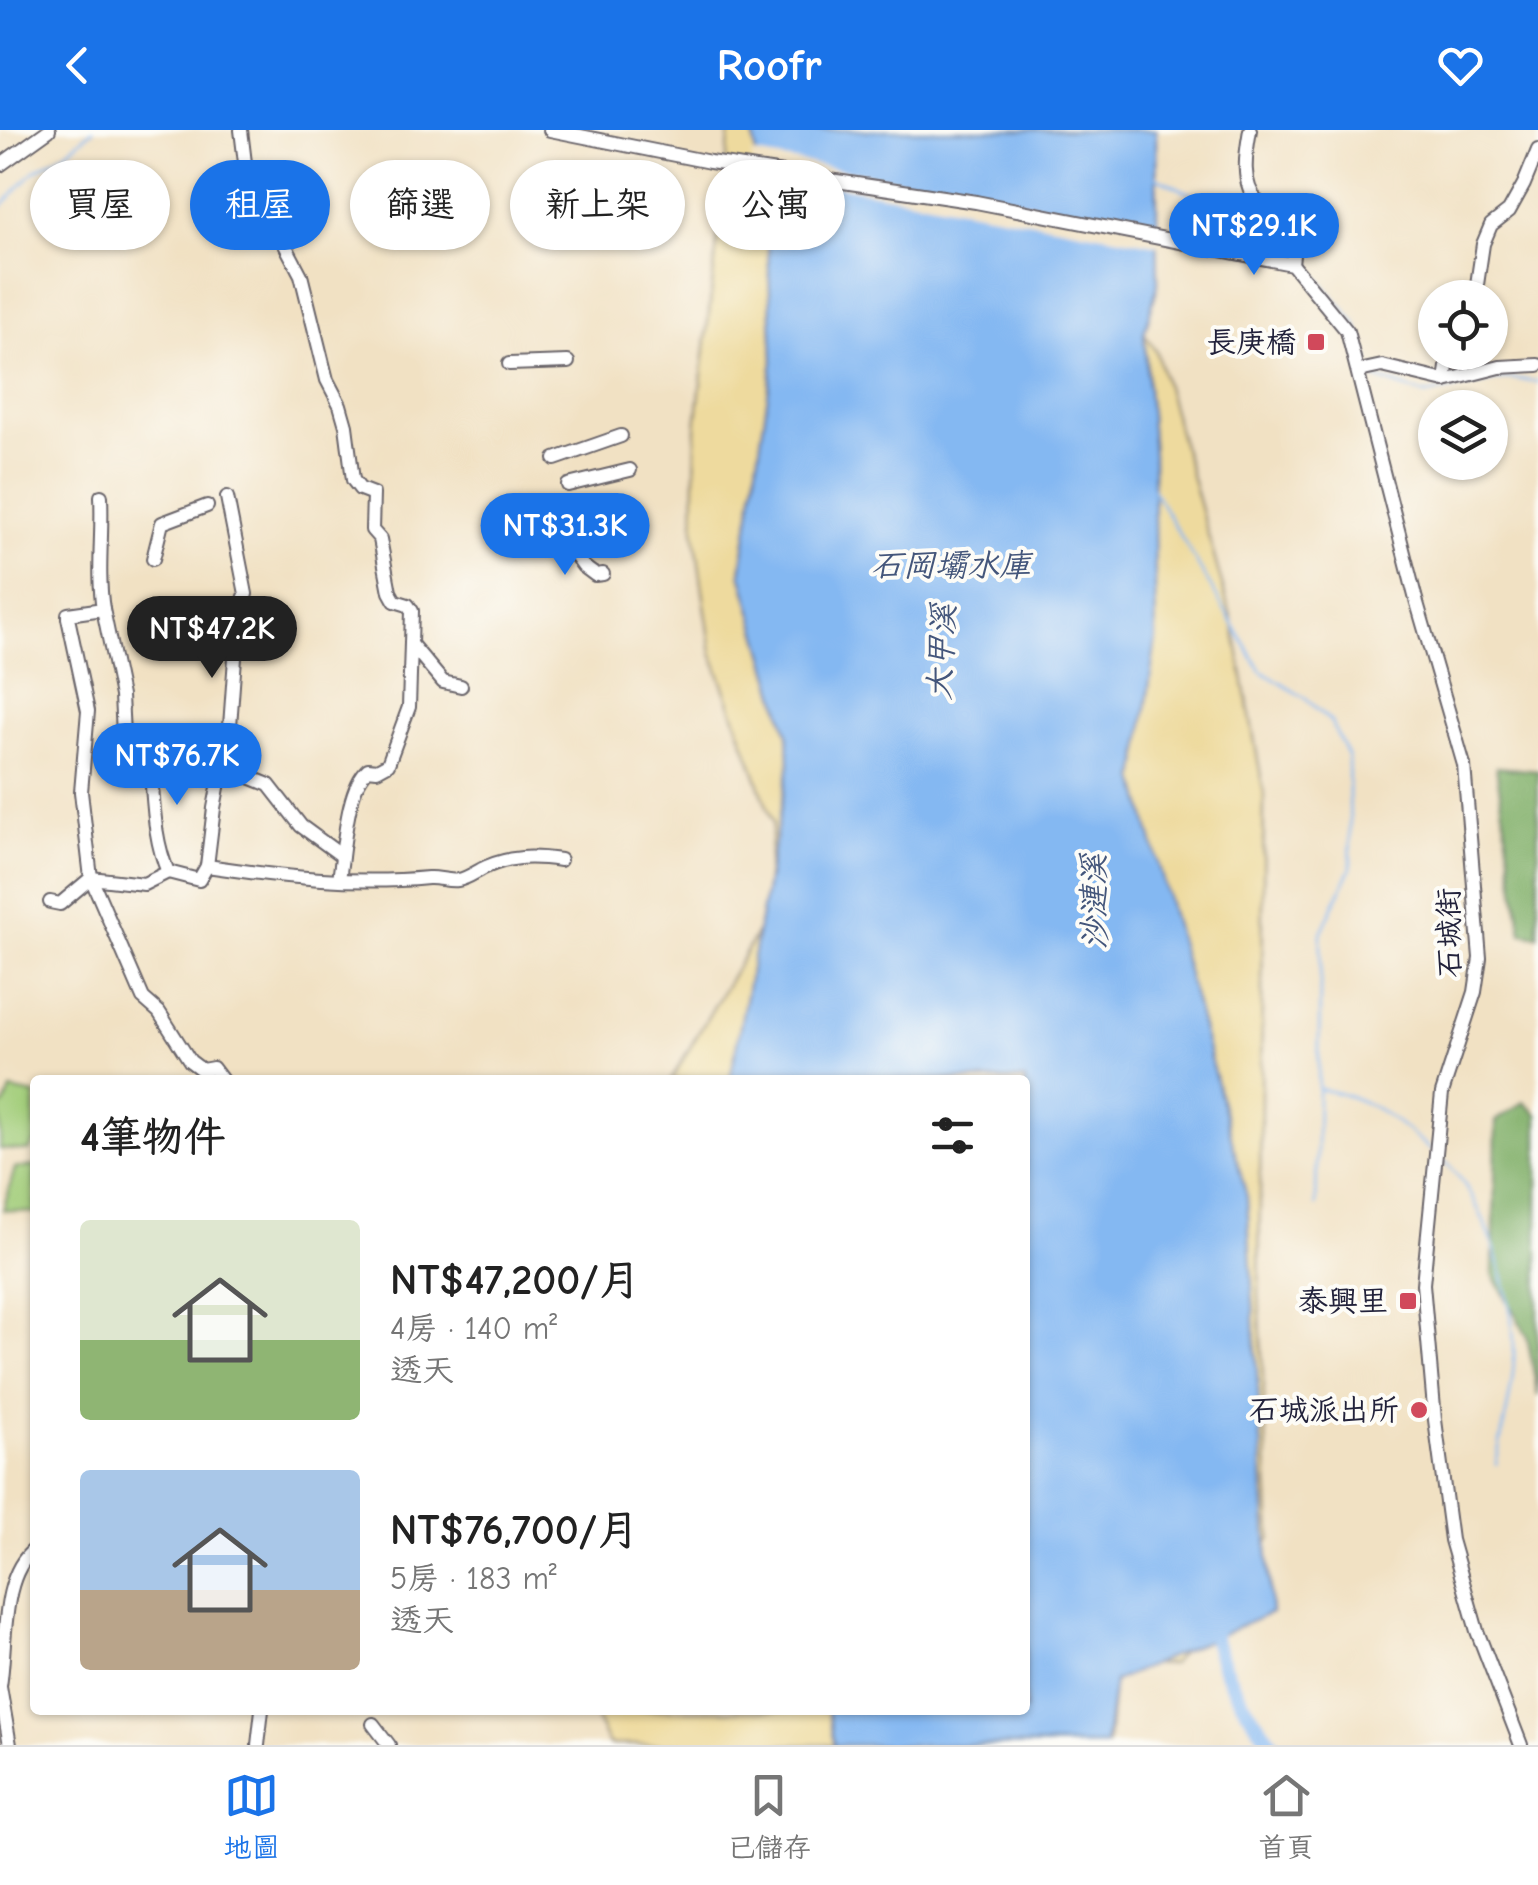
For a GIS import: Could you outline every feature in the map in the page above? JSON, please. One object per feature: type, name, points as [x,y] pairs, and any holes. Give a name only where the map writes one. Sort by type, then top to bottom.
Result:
[{"type":"street","points":[[0,165],[49,130]]},
{"type":"street","points":[[241,130],[246,171],[301,275],[327,380],[346,426],[355,485],[372,494],[370,523],[382,545],[392,597],[410,608],[409,707],[388,764],[377,770],[368,769],[360,777],[348,817],[339,879]]},
{"type":"street","points":[[550,130],[710,162],[976,202],[1292,264],[1296,241],[1286,224],[1255,199],[1251,190],[1245,162],[1250,130]]},
{"type":"street","points":[[1476,280],[1478,260],[1491,225],[1508,211],[1538,150]]},
{"type":"street","name":"石城街","points":[[1292,264],[1347,331],[1367,369],[1415,596],[1464,765],[1480,958],[1478,978],[1442,1092],[1423,1284],[1451,1540],[1478,1630],[1522,1745]]},
{"type":"street","points":[[509,364],[568,362]]},
{"type":"street","points":[[1367,369],[1406,370],[1444,381],[1500,366],[1538,365]]},
{"type":"street","points":[[1444,381],[1446,370]]},
{"type":"street","points":[[555,459],[621,436]]},
{"type":"street","points":[[568,485],[630,470]]},
{"type":"street","points":[[101,496],[100,587],[121,696],[123,734]]},
{"type":"street","points":[[50,902],[60,904],[90,878],[144,884],[168,872],[199,880],[207,866],[230,726],[238,617],[246,594],[227,497]]},
{"type":"street","points":[[153,559],[162,523],[207,506]]},
{"type":"street","points":[[553,525],[583,566],[595,576],[604,574]]},
{"type":"street","points":[[103,609],[68,614],[88,711],[82,792],[90,878],[144,998],[160,1012],[202,1075]]},
{"type":"street","points":[[411,644],[443,682],[461,686]]},
{"type":"street","points":[[148,754],[156,806],[156,846],[168,872]]},
{"type":"street","points":[[222,766],[268,785],[300,826],[342,856]]},
{"type":"street","points":[[207,866],[326,882],[402,882],[432,877],[458,880],[521,856],[560,860]]},
{"type":"street","points":[[10,1745],[0,1687],[2,1635],[14,1567],[30,1553]]},
{"type":"street","points":[[258,1745],[261,1715]]},
{"type":"street","points":[[373,1724],[389,1745]]},
{"type":"green space","points":[[1496,767],[1538,771],[1538,936],[1522,933]]},
{"type":"green space","points":[[11,1090],[30,1094],[29,1151],[0,1149],[0,1105],[5,1105]]},
{"type":"green space","points":[[1524,1102],[1538,1114],[1538,1396],[1527,1336],[1493,1274],[1496,1121]]},
{"type":"green space","points":[[30,1166],[30,1213],[3,1210],[15,1168]]},
{"type":"sand","points":[[730,130],[753,130],[757,160],[727,160]]},
{"type":"sand","points":[[716,250],[768,250],[773,361],[741,573],[788,735],[790,765],[1153,455],[1144,333],[1156,351],[1234,627],[1264,793],[1259,1295],[1271,1538],[1172,1664],[1115,1664],[1108,1745],[609,1745],[594,1715],[1030,1715],[1030,1075],[674,1075],[762,924],[773,823],[712,653],[694,529],[696,426]]},
{"type":"water","points":[[753,130],[1156,130],[1158,284],[1144,334],[1153,455],[1156,639],[1136,779],[1247,1197],[1271,1613],[1114,1681],[1105,1745],[834,1745],[829,1715],[1030,1715],[1030,1075],[731,1075],[789,765],[788,735],[741,573],[773,361],[768,250],[845,250],[845,160],[757,160]]},
{"type":"pier","points":[[751,153],[789,160],[752,160]]},
{"type":"pier","points":[[845,170],[1163,228],[1163,246],[845,188]]},
{"type":"waterway","points":[[0,208],[33,172],[64,154],[93,130]]},
{"type":"waterway","points":[[1156,177],[1255,224],[1289,250]]},
{"type":"waterway","points":[[1300,257],[1355,322],[1369,361]]},
{"type":"waterway","points":[[1373,374],[1374,378],[1426,395],[1509,378],[1538,382]]},
{"type":"waterway","points":[[1152,488],[1261,671],[1305,698],[1331,722],[1348,758],[1351,868],[1321,933],[1316,1206]]},
{"type":"waterway","points":[[1319,1089],[1367,1104],[1393,1119],[1432,1151]]},
{"type":"waterway","points":[[1442,1159],[1458,1176],[1485,1223],[1510,1308],[1513,1371],[1496,1464]]},
{"type":"waterway","name":"沙漣溪","points":[[1213,1622],[1225,1669],[1274,1745]]},
{"type":"place","name":"長庚橋","points":[[1316,342]]},
{"type":"place","name":"泰興里","points":[[1408,1301]]},
{"type":"place","name":"石城派出所","points":[[1419,1410]]},
{"type":"water label","name":"石岡壩水庫","points":[[951,565]]},
{"type":"water label","name":"大甲溪","points":[[941,652]]}]
